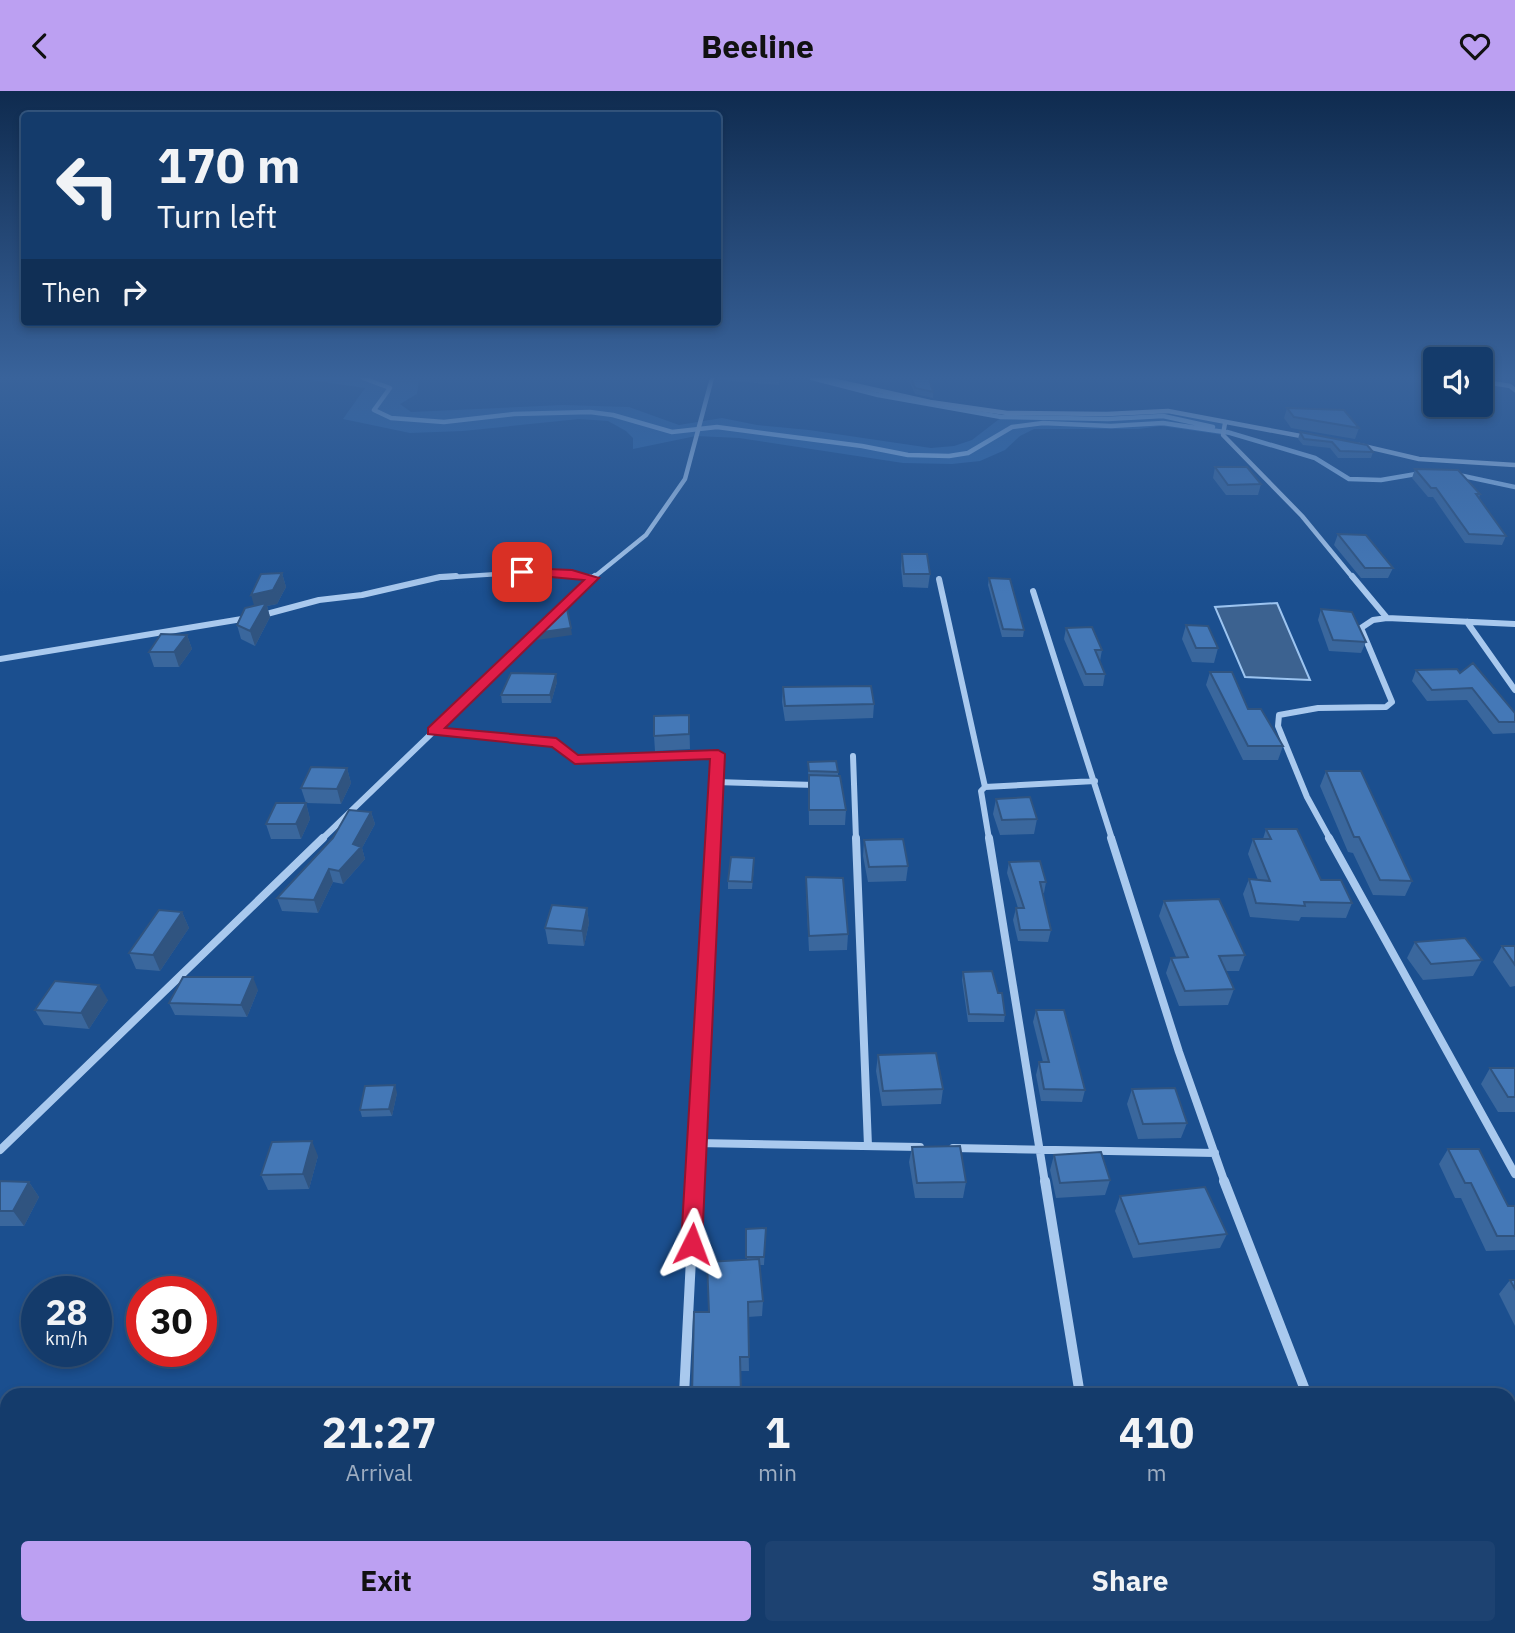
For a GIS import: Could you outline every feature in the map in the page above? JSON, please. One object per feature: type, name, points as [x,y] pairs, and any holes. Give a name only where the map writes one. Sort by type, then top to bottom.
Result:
[{"type":"street","points":[[0,1150],[593,578],[646,534],[685,479],[693,450]]},
{"type":"street","points":[[1238,450],[1302,516],[1387,618]]},
{"type":"street","points":[[1382,450],[1419,459],[1515,465]]},
{"type":"street","points":[[0,659],[94,641],[175,633],[319,600],[362,595],[440,577],[542,571],[593,578]]},
{"type":"street","points":[[939,579],[985,787]]},
{"type":"street","points":[[1033,591],[1179,1052],[1214,1153],[1304,1388]]},
{"type":"street","points":[[1515,624],[1387,618],[1373,620],[1361,628],[1392,702],[1385,707],[1292,711],[1279,715],[1278,726],[1307,797],[1515,1174]]},
{"type":"street","points":[[1466,622],[1515,690]]},
{"type":"street","points":[[433,731],[556,743],[575,759],[718,754],[684,1388]]},
{"type":"street","points":[[853,756],[868,1146]]},
{"type":"street","points":[[1079,1388],[981,791],[985,787],[1095,781]]},
{"type":"street","points":[[716,782],[827,785]]},
{"type":"street","points":[[841,785],[854,786]]},
{"type":"street","points":[[697,1143],[933,1147]]},
{"type":"street","points":[[947,1148],[1214,1153]]},
{"type":"shaded area","points":[[817,450],[1005,450],[980,461],[952,464],[903,463]]},
{"type":"shaded area","points":[[1277,603],[1310,680],[1245,677],[1215,607]]},
{"type":"building","points":[[1371,450],[1373,452],[1340,451]]},
{"type":"building","points":[[1215,467],[1247,467],[1261,484],[1228,485]]},
{"type":"building","points":[[1415,469],[1458,470],[1480,494],[1476,494],[1506,536],[1469,534],[1436,488],[1431,488]]},
{"type":"building","points":[[1338,534],[1366,535],[1393,568],[1365,568]]},
{"type":"building","points":[[902,554],[927,554],[930,574],[904,574]]},
{"type":"building","points":[[282,573],[273,590],[251,595],[261,574]]},
{"type":"building","points":[[989,578],[1010,579],[1024,630],[1003,629]]},
{"type":"building","points":[[266,603],[250,631],[237,625],[245,608]]},
{"type":"building","points":[[567,609],[571,628],[536,633],[557,613]]},
{"type":"building","points":[[1321,609],[1352,612],[1366,642],[1333,640]]},
{"type":"building","points":[[1186,625],[1208,626],[1218,648],[1196,648]]},
{"type":"building","points":[[1092,627],[1102,650],[1095,650],[1105,674],[1086,674],[1066,628]]},
{"type":"building","points":[[161,634],[187,635],[174,652],[149,652]]},
{"type":"building","points":[[1473,663],[1515,713],[1515,722],[1499,722],[1472,688],[1432,690],[1416,670],[1457,669],[1460,673]]},
{"type":"building","points":[[1210,672],[1232,672],[1248,709],[1261,709],[1283,746],[1248,746]]},
{"type":"building","points":[[511,673],[556,674],[550,695],[501,695]]},
{"type":"building","points":[[871,686],[874,704],[785,706],[783,687]]},
{"type":"building","points":[[689,715],[689,734],[654,736],[654,716]]},
{"type":"building","points":[[836,761],[838,772],[809,771],[808,762]]},
{"type":"building","points":[[311,767],[347,768],[337,789],[301,788]]},
{"type":"building","points":[[1326,771],[1361,771],[1412,881],[1380,880],[1359,837],[1354,837]]},
{"type":"building","points":[[809,775],[840,776],[846,810],[809,810]]},
{"type":"building","points":[[1030,797],[1037,819],[1002,820],[996,799]]},
{"type":"building","points":[[276,803],[306,803],[296,824],[266,824]]},
{"type":"building","points":[[349,810],[371,812],[353,844],[361,847],[339,871],[329,869],[314,900],[277,898],[333,838]]},
{"type":"building","points":[[1266,829],[1297,829],[1321,880],[1341,880],[1352,903],[1304,902],[1305,906],[1256,903],[1249,879],[1270,881],[1253,839],[1271,839]]},
{"type":"building","points":[[903,839],[908,866],[869,867],[864,840]]},
{"type":"building","points":[[731,857],[754,858],[752,882],[728,881]]},
{"type":"building","points":[[1040,861],[1046,882],[1040,882],[1051,930],[1020,930],[1016,908],[1024,908],[1009,862]]},
{"type":"building","points":[[806,877],[843,878],[848,934],[809,936]]},
{"type":"building","points":[[1219,899],[1245,955],[1219,956],[1234,989],[1185,991],[1171,958],[1188,957],[1164,901]]},
{"type":"building","points":[[552,905],[587,908],[582,931],[545,928]]},
{"type":"building","points":[[159,910],[182,912],[153,955],[129,953]]},
{"type":"building","points":[[1465,938],[1482,960],[1431,964],[1415,942]]},
{"type":"building","points":[[1502,946],[1515,946],[1515,965]]},
{"type":"building","points":[[992,971],[998,993],[1002,993],[1005,1015],[969,1014],[963,972]]},
{"type":"building","points":[[183,977],[253,977],[241,1005],[169,1003]]},
{"type":"building","points":[[55,981],[99,985],[81,1013],[35,1010]]},
{"type":"building","points":[[1036,1010],[1064,1010],[1085,1090],[1044,1089],[1039,1062],[1049,1062]]},
{"type":"building","points":[[936,1053],[943,1089],[883,1091],[878,1055]]},
{"type":"building","points":[[1490,1068],[1515,1068],[1515,1097],[1508,1097]]},
{"type":"building","points":[[395,1085],[389,1109],[360,1110],[365,1086]]},
{"type":"building","points":[[1175,1088],[1187,1123],[1143,1124],[1132,1089]]},
{"type":"building","points":[[312,1141],[303,1174],[261,1175],[272,1142]]},
{"type":"building","points":[[960,1146],[966,1182],[917,1183],[912,1147]]},
{"type":"building","points":[[1448,1149],[1479,1149],[1508,1206],[1515,1206],[1515,1236],[1497,1236],[1471,1183],[1465,1183]]},
{"type":"building","points":[[1101,1152],[1110,1180],[1060,1183],[1054,1155]]},
{"type":"building","points":[[0,1181],[29,1182],[13,1211],[0,1211]]},
{"type":"building","points":[[1205,1187],[1227,1234],[1139,1244],[1120,1196]]},
{"type":"building","points":[[766,1228],[764,1257],[746,1257],[746,1229]]},
{"type":"building","points":[[759,1259],[763,1301],[748,1302],[749,1357],[740,1357],[741,1388],[692,1388],[694,1312],[709,1312],[707,1262]]},
{"type":"waterway","points":[[882,450],[908,455],[949,456],[973,450]]},
{"type":"waterway","points":[[1288,450],[1315,458],[1349,479],[1381,480],[1422,473]]},
{"type":"waterway","points":[[1454,474],[1515,487]]},
{"type":"route","points":[[522,572],[572,573],[593,578],[433,731],[556,743],[575,759],[718,754],[692,1244]]}]
